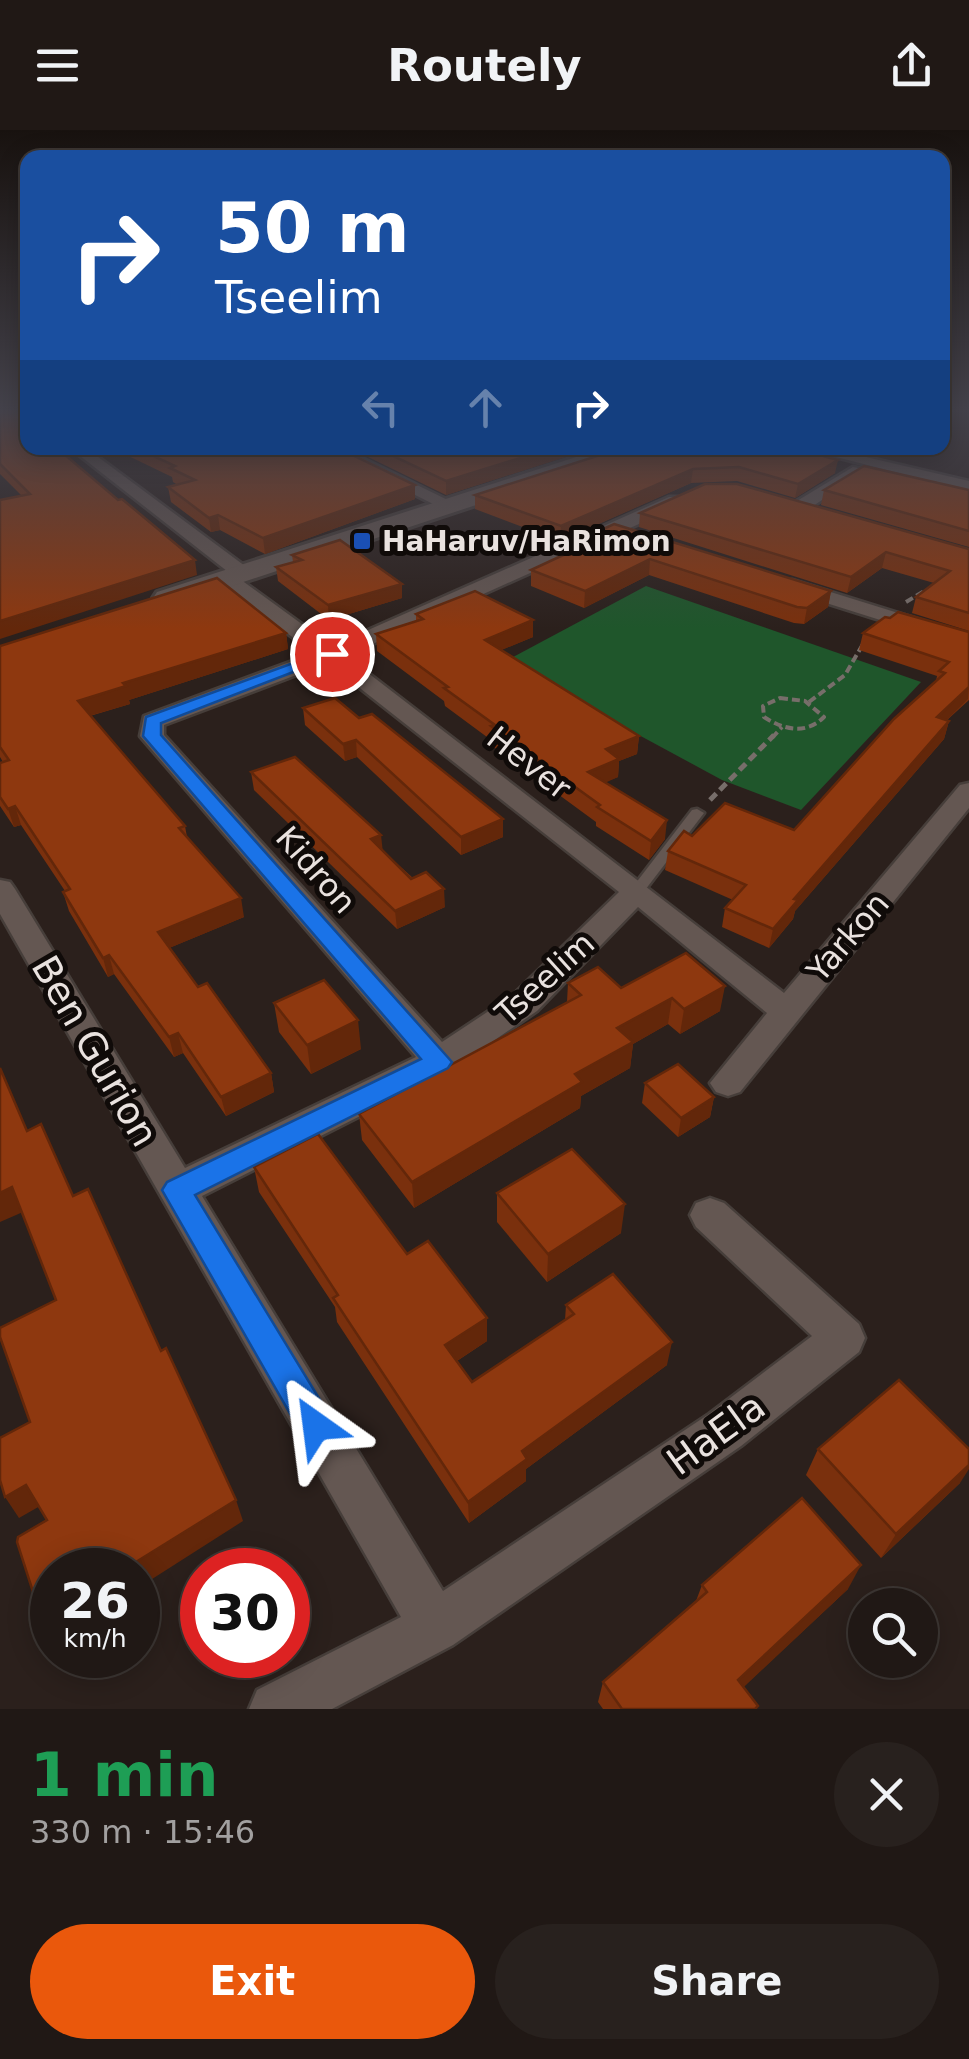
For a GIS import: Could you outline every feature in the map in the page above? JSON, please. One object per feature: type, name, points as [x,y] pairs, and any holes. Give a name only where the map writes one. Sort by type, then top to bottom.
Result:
[{"type":"street","name":"Hever","points":[[118,482],[784,1010]]},
{"type":"street","points":[[401,482],[449,505]]},
{"type":"street","points":[[150,604],[521,482]]},
{"type":"street","points":[[799,508],[841,482]]},
{"type":"street","points":[[332,654],[699,490]]},
{"type":"street","points":[[612,529],[648,541]]},
{"type":"street","points":[[775,580],[969,642]]},
{"type":"street","name":"Kidron","points":[[332,654],[152,720],[152,736],[439,1062]]},
{"type":"street","name":"Yarkon","points":[[728,1083],[784,1010],[849,940],[969,790]]},
{"type":"street","name":"Ben Gurion","points":[[0,889],[435,1627]]},
{"type":"street","name":"Tseelim","points":[[177,1190],[439,1062],[525,1003],[638,891]]},
{"type":"street","name":"HaEla","points":[[435,1627],[725,1430],[844,1338],[710,1215]]},
{"type":"street","points":[[276,1709],[435,1627]]},
{"type":"lane","points":[[638,891],[697,813]]},
{"type":"path","points":[[697,813],[782,727],[816,726],[822,713],[799,700],[768,702],[764,717],[782,727]]},
{"type":"green space","points":[[646,586],[921,682],[801,810],[722,780],[504,662]]},
{"type":"building","points":[[18,482],[97,482],[195,560],[0,621],[0,500],[30,494]]},
{"type":"building","points":[[188,482],[408,482],[415,485],[263,538],[218,515],[209,518],[168,487]]},
{"type":"building","points":[[517,482],[664,482],[561,526],[475,495]]},
{"type":"building","points":[[838,482],[933,482],[969,490],[969,531],[824,490]]},
{"type":"building","points":[[705,484],[737,484],[969,549],[969,613],[916,597],[950,571],[886,552],[851,577],[640,513]]},
{"type":"building","points":[[614,524],[831,591],[807,608],[797,607],[650,559],[585,591],[531,570],[600,538],[590,535]]},
{"type":"building","points":[[340,540],[402,584],[328,605],[276,567],[302,560],[292,555]]},
{"type":"building","points":[[217,578],[286,633],[123,683],[126,686],[78,701],[185,826],[179,828],[241,898],[158,932],[198,987],[207,983],[271,1073],[221,1097],[178,1033],[169,1037],[109,955],[103,958],[63,892],[70,889],[15,806],[8,809],[0,797],[0,763],[9,760],[0,747],[0,646]]},
{"type":"building","points":[[475,591],[533,620],[485,640],[639,736],[606,749],[619,759],[588,772],[667,820],[651,841],[597,807],[600,805],[491,726],[495,725],[376,634],[423,619],[416,614]]},
{"type":"building","points":[[898,612],[969,632],[969,687],[937,717],[949,721],[794,899],[798,900],[773,929],[725,908],[746,885],[668,851],[684,831],[692,836],[725,803],[794,830],[894,719],[945,673],[939,671],[949,662],[863,633]]},
{"type":"building","points":[[335,698],[359,718],[372,714],[503,819],[461,837],[356,740],[343,744],[303,708]]},
{"type":"building","points":[[295,757],[381,835],[371,839],[411,879],[426,872],[444,889],[395,911],[251,772]]},
{"type":"building","points":[[686,953],[725,986],[684,1009],[672,998],[617,1028],[633,1042],[575,1074],[582,1082],[412,1182],[359,1114],[581,995],[568,983],[598,967],[621,988]]},
{"type":"building","points":[[324,980],[358,1020],[307,1045],[274,1003]]},
{"type":"building","points":[[678,1064],[714,1097],[681,1118],[645,1083]]},
{"type":"building","points":[[0,1068],[27,1131],[41,1124],[73,1196],[88,1189],[161,1351],[166,1348],[236,1500],[159,1548],[30,1548],[30,1583],[18,1537],[47,1520],[26,1485],[5,1497],[0,1480],[0,1438],[30,1422],[0,1328],[56,1300],[12,1187],[0,1193]]},
{"type":"building","points":[[318,1134],[407,1254],[428,1241],[487,1318],[445,1345],[472,1382],[574,1314],[566,1305],[613,1274],[672,1342],[522,1451],[527,1459],[468,1502],[333,1298],[338,1295],[254,1167]]},
{"type":"building","points":[[572,1149],[625,1204],[548,1254],[497,1193]]},
{"type":"building","points":[[899,1380],[969,1449],[969,1465],[896,1534],[818,1449]]},
{"type":"building","points":[[802,1498],[861,1565],[738,1680],[758,1706],[622,1709],[603,1682],[707,1592],[702,1585]]},
{"type":"place","name":"HaHaruv/HaRimon","points":[[362,541]]},
{"type":"route","points":[[316,1426],[177,1190],[439,1062],[152,736],[152,720],[332,654]]}]
